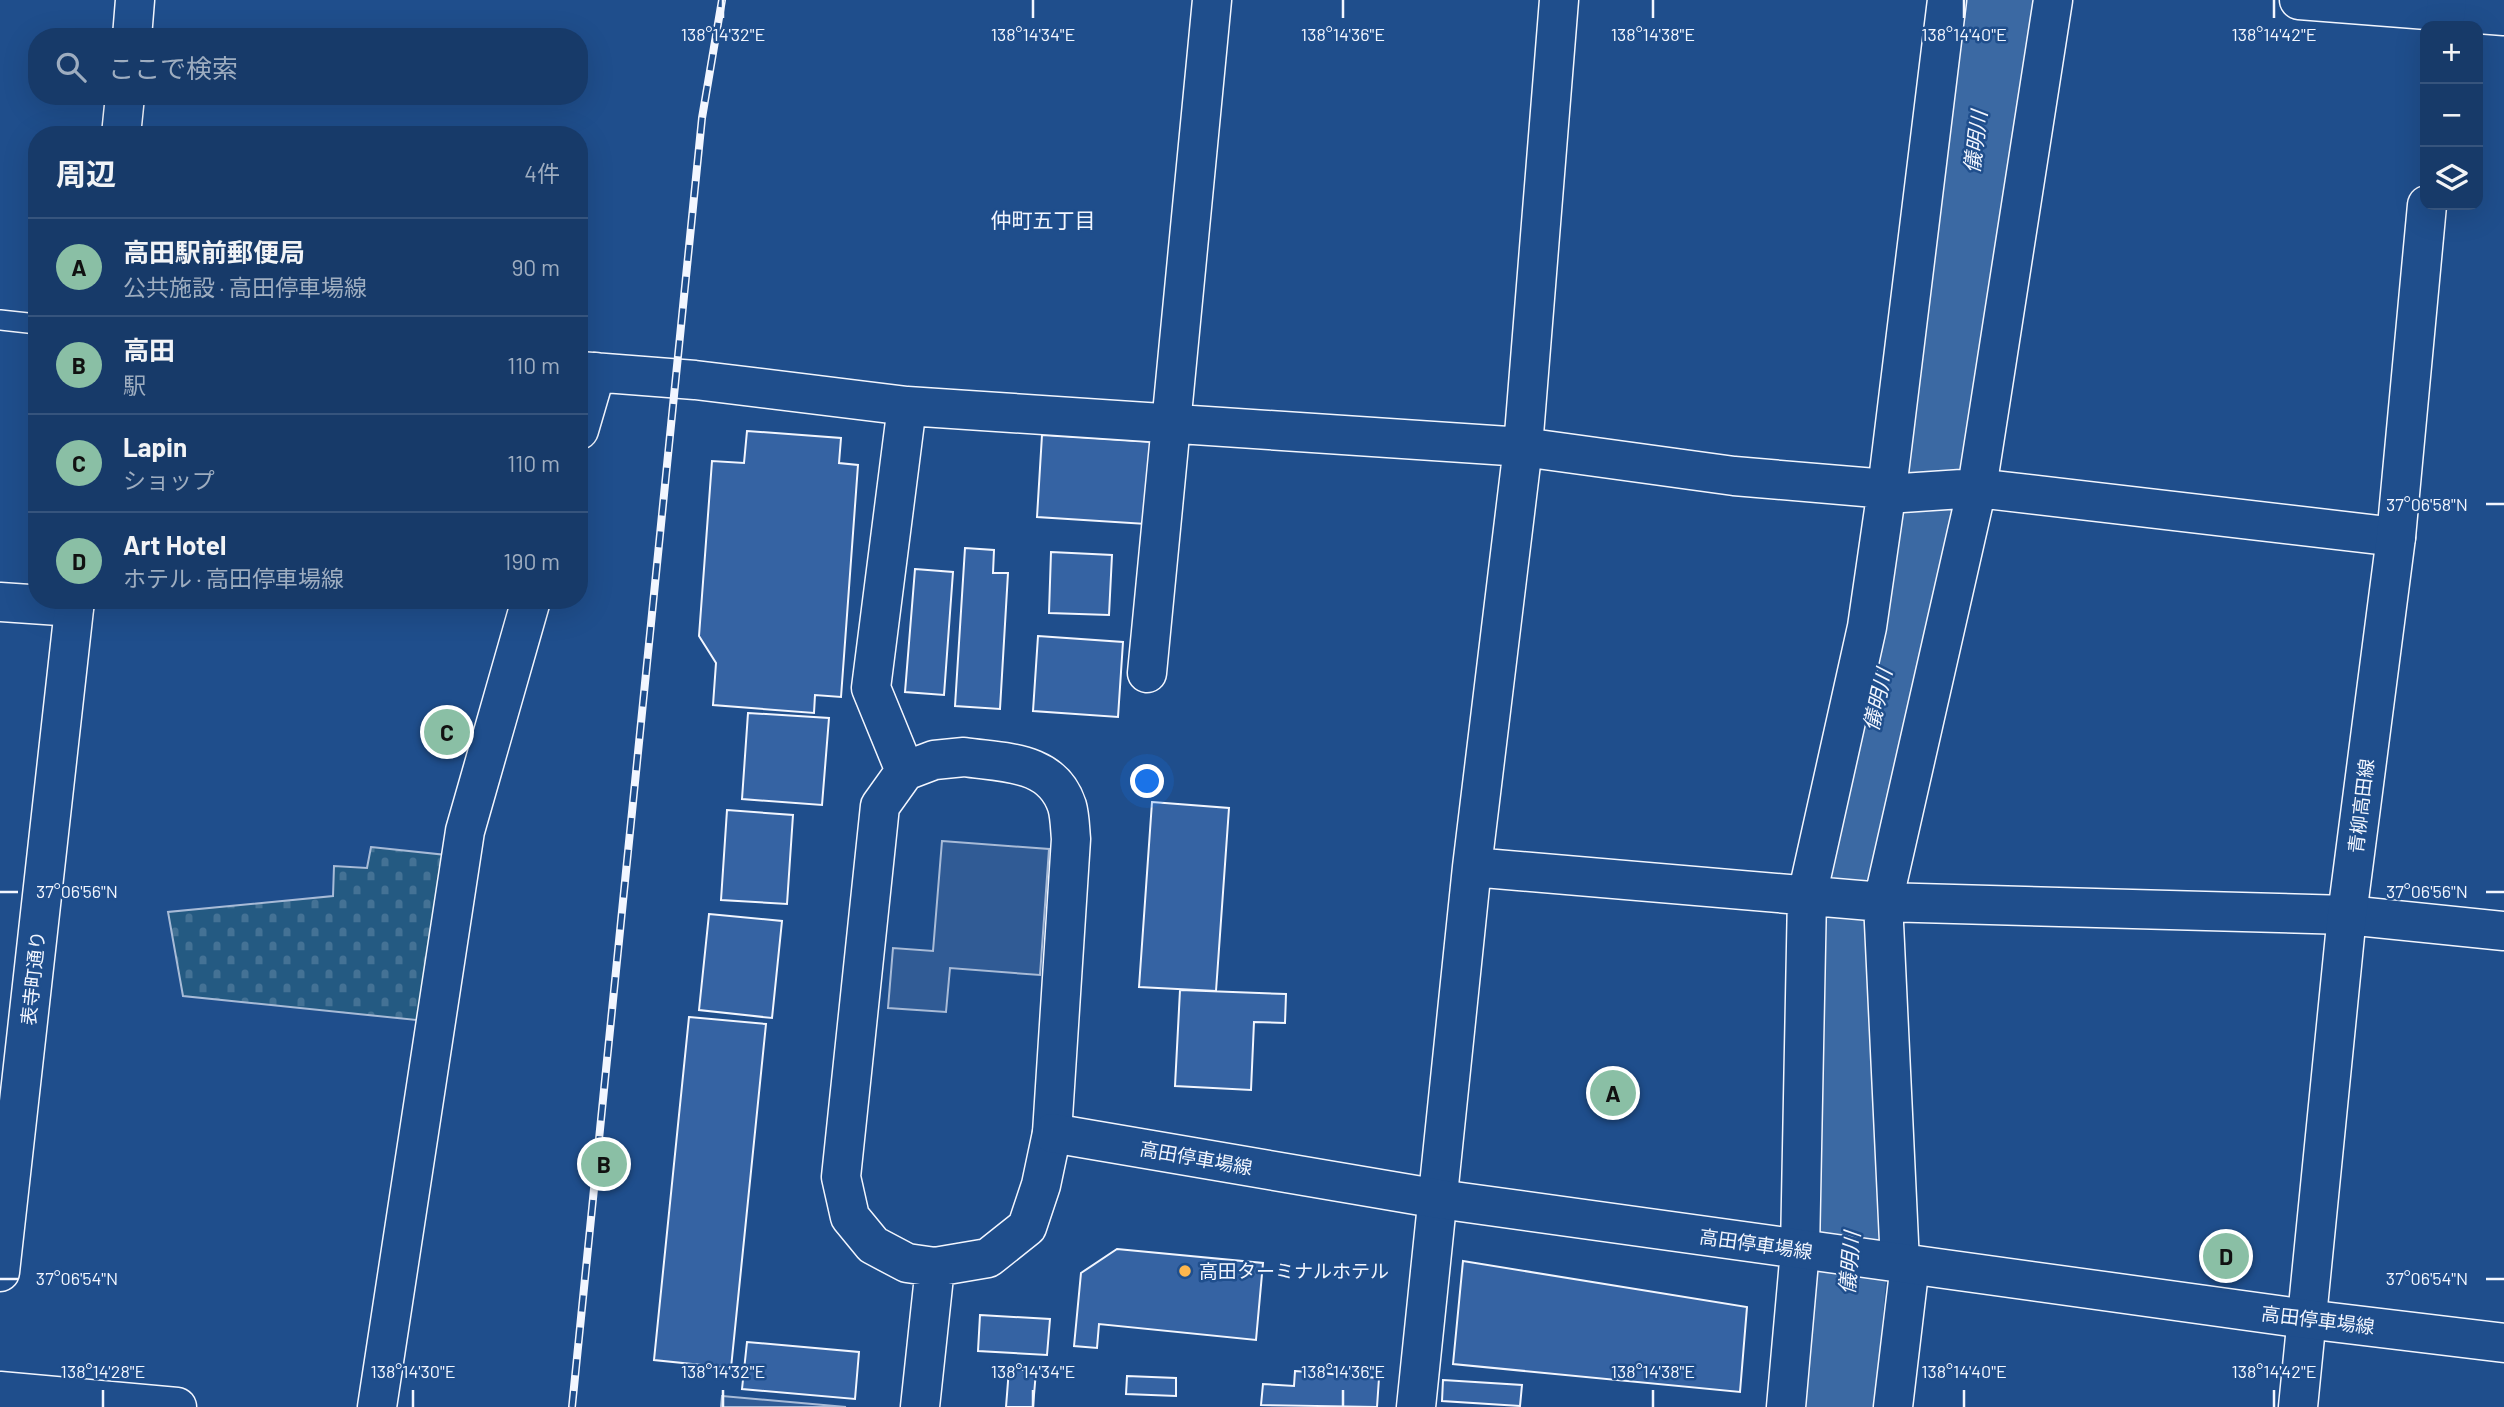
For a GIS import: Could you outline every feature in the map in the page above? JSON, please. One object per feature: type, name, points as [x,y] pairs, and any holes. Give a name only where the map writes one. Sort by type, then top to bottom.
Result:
[{"type":"street","points":[[133,28],[135,0]]},
{"type":"street","points":[[1147,673],[1212,0]]},
{"type":"street","points":[[1416,1407],[1472,867],[1523,447],[1559,0]]},
{"type":"street","points":[[1786,1407],[1814,1252],[1807,896],[1895,491],[1947,0]]},
{"type":"street","points":[[1893,1407],[1898,1263],[1884,902],[1977,488],[2053,0]]},
{"type":"street","points":[[2300,0],[2504,16]]},
{"type":"street","points":[[122,126],[124,105]]},
{"type":"street","name":"青柳高田線","points":[[2298,1407],[2347,915],[2396,537],[2427,210]]},
{"type":"street","points":[[588,371],[695,380],[907,406],[1523,447],[1734,476],[1895,491],[1977,488],[2396,537]]},
{"type":"street","points":[[905,771],[871,688],[907,406]]},
{"type":"street","points":[[0,602],[28,603]]},
{"type":"street","name":"表寺町通り","points":[[0,1272],[73,609]]},
{"type":"street","points":[[377,1407],[465,831],[528,609]]},
{"type":"street","points":[[964,757],[1031,766],[1052,780],[1067,806],[1071,839],[1052,1133],[1041,1185],[1027,1227],[988,1258],[935,1267],[907,1264],[873,1245],[850,1217],[841,1177],[880,806],[905,771],[934,760],[964,757]]},
{"type":"street","points":[[1472,867],[1884,902],[2347,915],[2504,931]]},
{"type":"street","name":"高田停車場線","points":[[1052,1133],[1439,1199],[2306,1319],[2504,1343]]},
{"type":"street","points":[[920,1407],[935,1267]]},
{"type":"street","points":[[0,1391],[177,1407]]},
{"type":"lane","points":[[0,320],[28,323]]},
{"type":"green space","points":[[371,847],[446,855],[426,1021],[183,996],[168,912],[333,896],[334,866],[367,868]]},
{"type":"shaded area","points":[[942,841],[1049,849],[1040,975],[950,968],[946,1012],[888,1008],[893,948],[933,951]]},
{"type":"shaded area","points":[[722,1396],[846,1407],[721,1407]]},
{"type":"building","points":[[747,431],[841,438],[839,463],[858,465],[841,697],[815,695],[814,713],[713,705],[716,663],[699,636],[712,461],[744,463]]},
{"type":"building","points":[[1042,435],[1151,442],[1146,524],[1037,517]]},
{"type":"building","points":[[965,548],[994,550],[993,573],[1008,573],[1000,709],[955,706]]},
{"type":"building","points":[[1051,552],[1112,555],[1109,615],[1049,613]]},
{"type":"building","points":[[915,569],[953,572],[944,695],[905,692]]},
{"type":"building","points":[[1038,636],[1123,642],[1118,717],[1033,711]]},
{"type":"building","points":[[748,713],[829,718],[822,805],[742,799]]},
{"type":"building","points":[[1152,802],[1229,808],[1216,991],[1139,987]]},
{"type":"building","points":[[727,810],[793,815],[787,904],[721,900]]},
{"type":"building","points":[[709,914],[782,921],[772,1018],[699,1010]]},
{"type":"building","points":[[1180,990],[1286,994],[1285,1023],[1254,1022],[1251,1090],[1175,1086]]},
{"type":"building","points":[[689,1017],[766,1024],[731,1368],[654,1360]]},
{"type":"building","points":[[1117,1249],[1263,1263],[1256,1340],[1099,1324],[1097,1348],[1074,1346],[1081,1273]]},
{"type":"building","points":[[1463,1261],[1747,1307],[1740,1392],[1453,1364]]},
{"type":"building","points":[[980,1315],[1050,1319],[1047,1355],[978,1351]]},
{"type":"building","points":[[747,1342],[859,1352],[855,1399],[742,1389]]},
{"type":"building","points":[[1009,1369],[1036,1371],[1033,1407],[1006,1407]]},
{"type":"building","points":[[1295,1371],[1379,1378],[1377,1407],[1261,1405],[1263,1384],[1294,1386]]},
{"type":"building","points":[[1127,1376],[1176,1378],[1176,1396],[1126,1394]]},
{"type":"building","points":[[1443,1380],[1522,1385],[1520,1406],[1442,1401]]},
{"type":"waterway","name":"儀明川","points":[[1837,1407],[1853,1230],[1842,855],[1940,429],[1985,66],[2002,0]]},
{"type":"railway","points":[[572,1407],[702,118],[722,0]]},
{"type":"place","name":"Lapin","points":[[447,732]]},
{"type":"place","name":"高田駅前郵便局","points":[[1613,1093]]},
{"type":"place","name":"高田","points":[[604,1164]]},
{"type":"place","name":"Art Hotel","points":[[2226,1256]]},
{"type":"place","name":"高田ターミナルホテル","points":[[1185,1271]]},
{"type":"district","name":"仲町五丁目","points":[[1043,221]]}]
